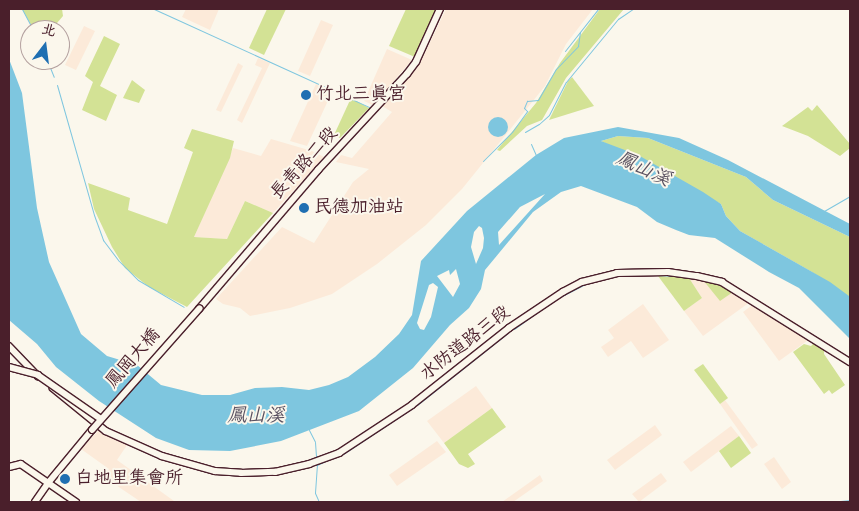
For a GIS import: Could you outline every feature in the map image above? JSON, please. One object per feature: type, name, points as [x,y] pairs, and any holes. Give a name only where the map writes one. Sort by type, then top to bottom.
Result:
[{"type":"street","name":"長青路二段","points":[[199,308],[322,165],[407,74],[416,62],[440,9]]},
{"type":"street","name":"水防道路三段","points":[[99,422],[106,431],[162,456],[216,471],[241,473],[275,472],[309,464],[339,453],[404,411],[509,328],[563,292],[582,282],[617,273],[668,272],[722,282],[850,362]]},
{"type":"street","name":"鳳岡大橋","points":[[35,502],[92,430],[199,308]]},
{"type":"street","points":[[9,346],[38,376],[99,422]]},
{"type":"street","points":[[9,367],[38,375],[99,422]]},
{"type":"street","points":[[9,467],[22,464],[76,502]]},
{"type":"shaded area","points":[[186,9],[219,9],[210,30],[182,17]]},
{"type":"shaded area","points":[[446,9],[593,9],[566,44],[545,86],[462,189],[426,225],[377,264],[332,294],[290,308],[250,316],[240,308],[223,304],[216,299],[282,227],[314,243],[353,182],[369,169],[336,162],[341,155],[352,158],[392,112],[382,106],[420,63]]},
{"type":"shaded area","points":[[321,20],[333,25],[310,76],[298,71]]},
{"type":"shaded area","points":[[84,26],[95,31],[76,70],[70,67],[70,55]]},
{"type":"shaded area","points":[[387,49],[412,60],[373,105],[364,101]]},
{"type":"shaded area","points":[[258,58],[270,63],[242,123],[237,120],[262,68],[255,65]]},
{"type":"shaded area","points":[[238,63],[243,66],[221,112],[216,110]]},
{"type":"shaded area","points":[[316,84],[332,92],[307,146],[290,141]]},
{"type":"shaded area","points":[[271,139],[312,151],[324,157],[273,213],[245,201],[227,239],[194,237],[233,148],[261,156]]},
{"type":"shaded area","points":[[689,278],[703,280],[733,292],[750,302],[703,336],[684,311],[702,298]]},
{"type":"shaded area","points":[[755,303],[811,338],[779,361],[743,312]]},
{"type":"shaded area","points":[[643,304],[669,340],[643,358],[631,341],[608,357],[601,347],[614,338],[608,330]]},
{"type":"shaded area","points":[[476,386],[492,408],[444,443],[427,421]]},
{"type":"shaded area","points":[[725,400],[758,445],[752,449],[720,404]]},
{"type":"shaded area","points":[[655,425],[662,435],[615,470],[607,460]]},
{"type":"shaded area","points":[[731,426],[739,436],[691,472],[683,462]]},
{"type":"shaded area","points":[[100,429],[127,445],[117,460],[174,501],[141,502],[104,477],[109,469],[81,449]]},
{"type":"shaded area","points":[[437,441],[446,452],[397,486],[389,475]]},
{"type":"shaded area","points":[[774,457],[791,482],[782,489],[764,464]]},
{"type":"shaded area","points":[[661,473],[667,481],[639,502],[632,494]]},
{"type":"shaded area","points":[[540,475],[543,481],[513,502],[502,502]]},
{"type":"green space","points":[[22,9],[62,9],[63,16],[60,20],[28,20]]},
{"type":"green space","points":[[267,9],[286,9],[264,55],[249,48]]},
{"type":"green space","points":[[406,9],[437,9],[415,57],[389,46]]},
{"type":"green space","points":[[600,9],[624,9],[566,78],[542,120],[527,126],[500,151],[497,150],[536,103],[560,63]]},
{"type":"green space","points":[[104,36],[120,44],[100,86],[117,95],[106,121],[82,110],[93,82],[85,76]]},
{"type":"green space","points":[[572,77],[594,106],[549,120],[568,81]]},
{"type":"green space","points":[[132,80],[145,90],[139,103],[123,98]]},
{"type":"green space","points":[[351,98],[369,108],[340,138],[334,135]]},
{"type":"green space","points":[[817,105],[850,144],[850,148],[840,156],[808,136],[782,126],[808,107],[812,111]]},
{"type":"green space","points":[[192,129],[234,141],[230,158],[194,237],[227,239],[245,201],[273,213],[187,307],[149,287],[125,268],[112,247],[94,209],[88,183],[130,198],[128,210],[167,224],[193,152],[184,148]]},
{"type":"green space","points":[[618,136],[648,138],[746,177],[773,200],[850,237],[850,298],[812,272],[740,231],[726,216],[721,204],[601,141]]},
{"type":"green space","points":[[658,276],[689,278],[702,298],[684,311]]},
{"type":"green space","points":[[703,280],[724,287],[733,292],[720,301]]},
{"type":"green space","points":[[815,342],[824,347],[824,354],[845,385],[832,394],[829,390],[824,394],[793,352],[804,344],[811,346]]},
{"type":"green space","points":[[703,364],[728,398],[720,404],[694,370]]},
{"type":"green space","points":[[492,408],[506,427],[468,454],[475,464],[468,468],[459,464],[444,443]]},
{"type":"green space","points":[[739,436],[751,453],[731,468],[719,451]]},
{"type":"water","name":"鳳山溪","points":[[9,59],[22,93],[37,208],[49,262],[81,334],[107,356],[137,365],[161,385],[202,395],[230,395],[255,388],[282,387],[309,390],[329,385],[348,377],[375,357],[399,334],[412,315],[421,261],[467,211],[536,155],[564,138],[618,127],[679,138],[728,160],[850,224],[850,237],[773,200],[746,177],[648,138],[618,136],[601,141],[638,155],[703,192],[721,204],[726,216],[740,231],[830,282],[849,296],[850,339],[799,288],[769,272],[715,238],[689,235],[676,230],[657,222],[637,207],[581,186],[561,192],[533,212],[485,270],[481,289],[469,308],[450,325],[413,368],[359,411],[281,441],[230,451],[189,450],[156,438],[99,401],[56,367],[37,344],[9,320]],"holes":[[[545,194],[499,245],[498,232],[520,207]],[[479,226],[482,228],[484,238],[483,248],[476,264],[471,247],[474,232]],[[456,269],[460,284],[453,297],[437,276],[449,270],[450,275]],[[433,283],[438,287],[431,317],[424,330],[420,329],[417,323],[429,285]]]},
{"type":"water","points":[[498,117],[505,120],[508,127],[505,134],[498,137],[491,134],[488,127],[491,120]]},
{"type":"waterway","points":[[22,9],[28,20]]},
{"type":"waterway","points":[[154,9],[371,108]]},
{"type":"waterway","points":[[565,51],[598,9]]},
{"type":"waterway","points":[[525,132],[539,124],[549,115],[566,82],[618,19],[633,9]]},
{"type":"waterway","points":[[483,161],[512,132],[527,111],[524,108],[527,101],[538,100],[556,69],[578,46],[580,32]]},
{"type":"waterway","points":[[51,70],[54,77]]},
{"type":"waterway","points":[[57,85],[94,215],[103,240],[119,261],[138,280],[184,307]]},
{"type":"waterway","points":[[531,144],[536,155]]},
{"type":"waterway","points":[[824,211],[850,196]]},
{"type":"waterway","points":[[658,275],[676,276]]},
{"type":"waterway","points":[[560,297],[587,283]]},
{"type":"waterway","points":[[514,329],[542,309]]},
{"type":"waterway","points":[[417,405],[508,333]]},
{"type":"waterway","points":[[343,454],[411,409]]},
{"type":"waterway","points":[[309,430],[315,442],[316,458]]},
{"type":"waterway","points":[[317,465],[330,459]]},
{"type":"waterway","points":[[317,464],[315,493],[319,502]]},
{"type":"waterway","points":[[831,502],[850,500]]},
{"type":"place","name":"竹北三真宮","points":[[306,95]]},
{"type":"place","name":"民德加油站","points":[[304,208]]},
{"type":"place","name":"白地里集會所","points":[[65,479]]}]
